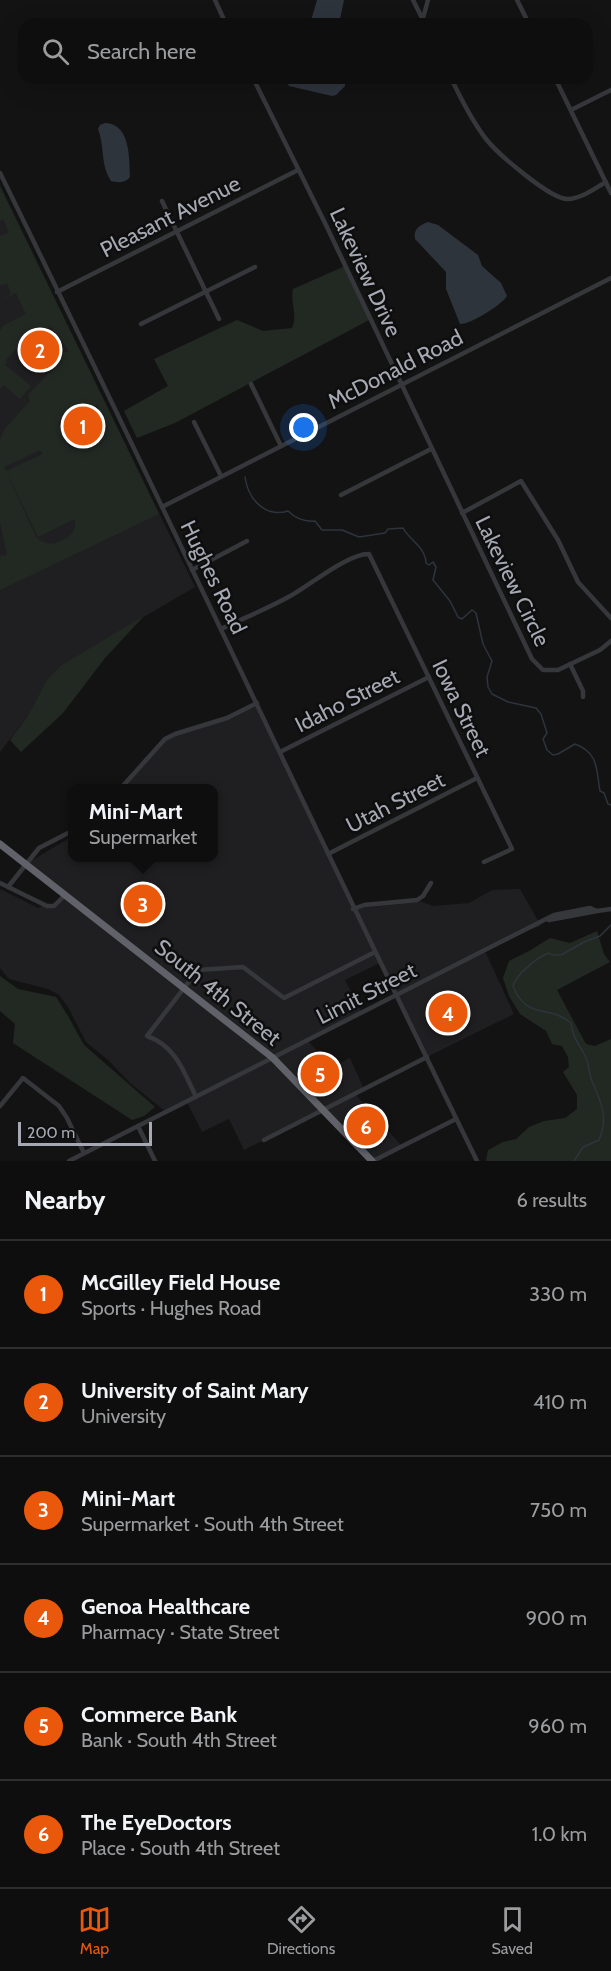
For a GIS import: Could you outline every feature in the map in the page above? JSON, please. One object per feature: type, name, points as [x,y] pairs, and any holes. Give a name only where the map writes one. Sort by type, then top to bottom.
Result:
[{"type":"highway","name":"South 4th Street","points":[[0,844],[273,1058],[373,1161]]},
{"type":"street","points":[[215,0],[223,18]]},
{"type":"street","points":[[413,0],[422,18]]},
{"type":"street","points":[[425,18],[428,0]]},
{"type":"street","points":[[517,0],[526,18]]},
{"type":"street","name":"Lakeview Drive","points":[[256,84],[462,513]]},
{"type":"street","points":[[454,84],[485,138],[497,151],[540,186],[558,197],[567,199],[578,197],[606,182]]},
{"type":"street","points":[[558,84],[611,193]]},
{"type":"street","points":[[571,110],[611,90]]},
{"type":"street","name":"Pleasant Avenue","points":[[57,292],[298,170]]},
{"type":"street","name":"Hughes Road","points":[[0,173],[280,752],[353,909],[477,1161]]},
{"type":"street","points":[[162,201],[219,319]]},
{"type":"street","points":[[141,324],[255,267]]},
{"type":"street","name":"McDonald Road","points":[[162,507],[611,278]]},
{"type":"street","points":[[251,384],[281,446]]},
{"type":"street","points":[[194,422],[221,476]]},
{"type":"street","points":[[341,495],[431,449]]},
{"type":"street","name":"Lakeview Circle","points":[[611,618],[578,582],[558,540],[521,481],[462,513],[532,660],[543,670],[551,672],[570,664],[600,650],[611,641]]},
{"type":"street","points":[[192,570],[247,541]]},
{"type":"street","name":"Iowa Street","points":[[221,629],[291,596],[329,571],[362,554],[369,554],[512,849],[484,862]]},
{"type":"street","points":[[570,664],[583,691],[583,697]]},
{"type":"street","name":"Idaho Street","points":[[280,752],[429,677]]},
{"type":"street","points":[[125,784],[165,739],[227,718],[256,703]]},
{"type":"street","name":"Utah Street","points":[[328,854],[477,778]]},
{"type":"street","points":[[8,887],[39,848],[68,833]]},
{"type":"street","points":[[0,883],[47,906],[54,906],[65,895]]},
{"type":"street","points":[[353,909],[364,905],[417,900],[423,896],[431,884]]},
{"type":"street","name":"Limit Street","points":[[69,1161],[549,920],[611,909]]},
{"type":"street","points":[[196,1097],[175,1054],[147,1035],[198,970],[243,966],[284,998],[375,952]]},
{"type":"street","points":[[264,1140],[427,1057]]},
{"type":"street","points":[[0,1106],[23,1078],[59,1106],[84,1153]]},
{"type":"street","points":[[373,1161],[456,1119]]},
{"type":"street","points":[[138,1126],[155,1161]]},
{"type":"shaded area","points":[[317,0],[344,0],[340,18],[312,18]]},
{"type":"shaded area","points":[[288,84],[345,84],[336,95],[332,96]]},
{"type":"shaded area","points":[[105,123],[120,129],[127,144],[130,177],[124,181],[111,181],[105,168],[98,129]]},
{"type":"shaded area","points":[[0,186],[195,587],[60,666],[46,681],[28,716],[0,752]]},
{"type":"shaded area","points":[[0,186],[159,514],[0,590],[0,556],[7,555],[0,522],[0,440],[4,430],[30,401],[28,395],[59,362],[52,355],[69,351],[51,327],[30,334],[6,360],[5,365],[31,386],[20,399],[4,385],[0,388],[0,331],[3,326],[26,314],[16,293],[0,301],[11,294],[7,283],[0,286],[0,236],[9,232],[3,219],[0,220]],"holes":[[[97,405],[108,429],[70,447],[58,423]],[[40,450],[43,454],[6,471],[38,537],[75,519],[72,534],[50,544],[36,537],[4,467]]]},
{"type":"shaded area","points":[[428,222],[438,225],[478,255],[482,266],[501,283],[507,296],[504,300],[478,318],[460,324],[446,289],[446,272],[415,239],[418,228]]},
{"type":"shaded area","points":[[345,266],[371,319],[175,423],[137,438],[124,411],[168,386],[154,359],[237,320],[263,331],[292,328],[294,323],[293,289]]},
{"type":"shaded area","points":[[144,616],[105,658],[63,713],[21,752],[10,740],[28,716],[46,681],[60,666]]},
{"type":"shaded area","points":[[257,703],[353,909],[417,900],[433,906],[469,903],[492,890],[520,889],[541,926],[485,951],[514,1014],[427,1057],[380,963],[345,980],[362,1013],[308,1041],[332,1067],[350,1058],[364,1089],[355,1094],[402,1146],[373,1161],[324,1110],[244,1150],[229,1119],[202,1132],[187,1102],[166,1112],[130,1083],[86,1042],[68,1007],[59,995],[48,989],[9,979],[0,968],[0,889],[38,908],[44,905],[54,906],[65,895],[26,864],[68,839],[68,862],[218,862],[218,784],[125,784],[165,739],[227,718]]},
{"type":"shaded area","points":[[597,931],[604,954],[610,962],[557,990],[586,1044],[595,1046],[611,1039],[611,1161],[486,1161],[488,1150],[503,1142],[516,1139],[529,1127],[544,1121],[565,1118],[577,1109],[577,1095],[563,1072],[569,1067],[568,1057],[562,1046],[552,1044],[546,1031],[520,1014],[509,996],[503,978],[509,961],[550,938],[570,943]]},
{"type":"shaded area","points":[[0,976],[18,989],[56,997],[84,1045],[155,1107],[144,1116],[132,1120],[13,1043],[15,1024],[0,1011]]},
{"type":"waterway","points":[[245,477],[250,493],[259,505],[272,512],[288,511],[300,519],[315,521],[322,530],[342,530],[359,537],[385,533],[388,529],[403,528],[423,552],[426,563],[429,565],[433,562],[436,567],[433,580],[450,601],[458,617],[462,619],[472,610],[476,613],[483,644],[492,661],[487,677],[488,687],[492,694],[508,702],[536,708],[541,714],[547,733],[543,739],[547,750],[553,755],[575,744],[588,752],[597,769],[600,791],[604,793],[608,804],[611,805]]},
{"type":"waterway","points":[[574,1161],[583,1147],[599,1140],[604,1117],[587,1061],[571,1023],[563,1017],[525,1004],[513,986],[522,972],[539,958],[549,953],[561,955],[600,936],[611,925]]},
{"type":"place","name":"University of Saint Mary","points":[[40,350]]},
{"type":"place","name":"McGilley Field House","points":[[83,426]]},
{"type":"place","name":"Mini-Mart","points":[[143,904]]},
{"type":"place","name":"Genoa Healthcare","points":[[448,1013]]},
{"type":"place","name":"Commerce Bank","points":[[320,1074]]},
{"type":"place","name":"The EyeDoctors","points":[[366,1126]]}]
